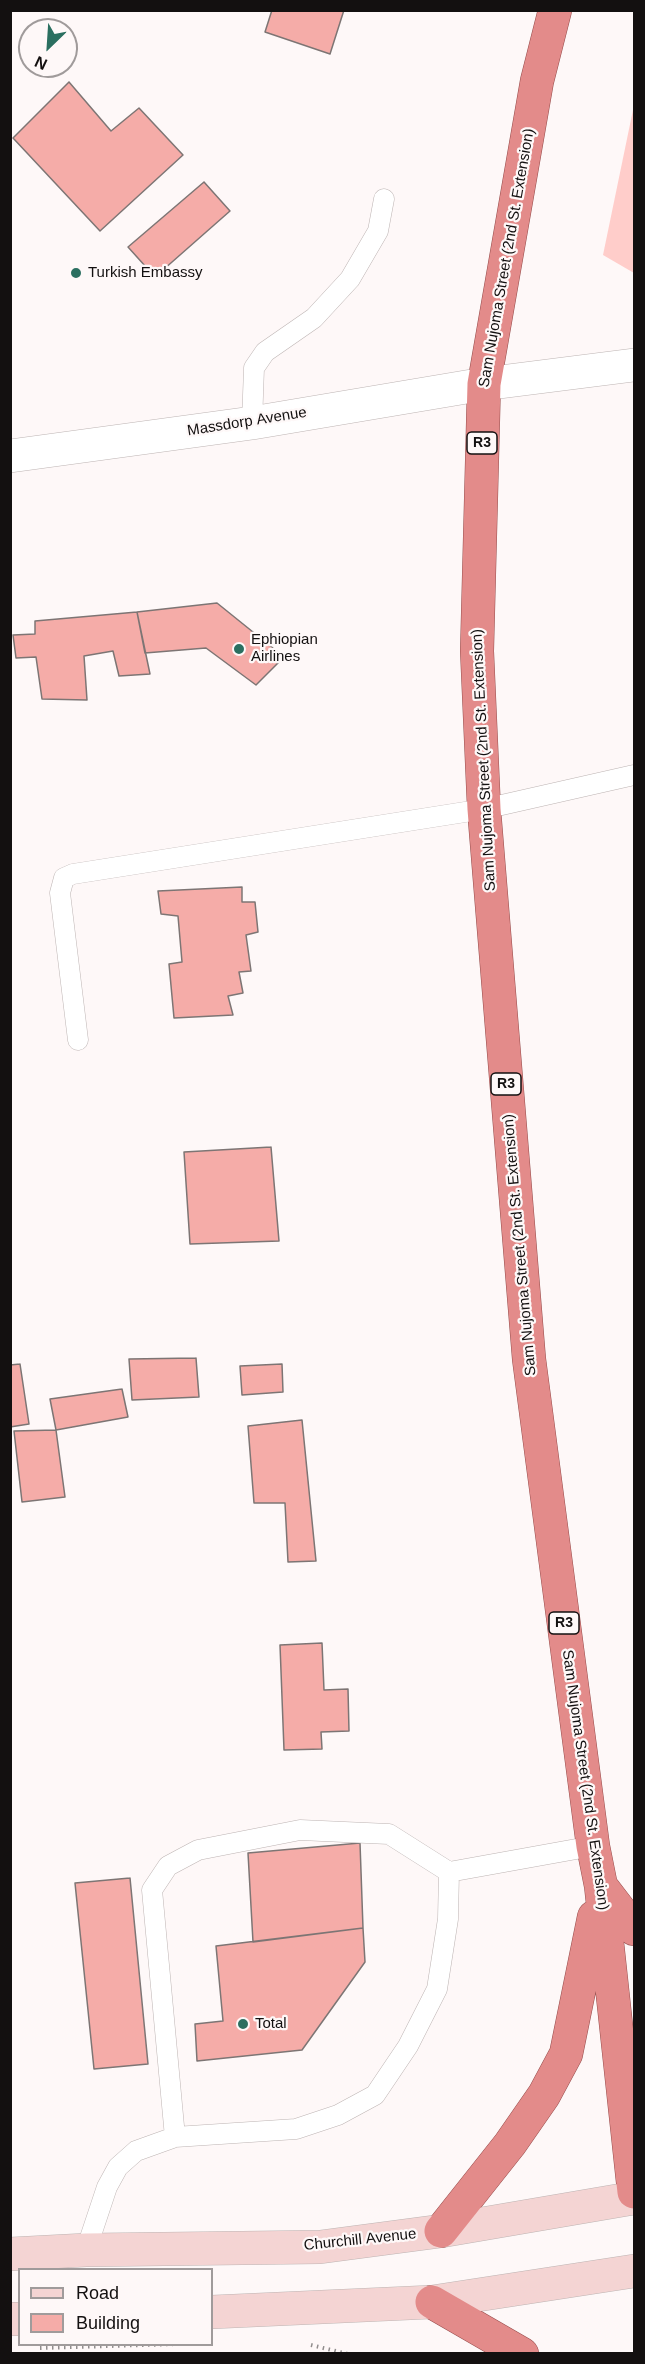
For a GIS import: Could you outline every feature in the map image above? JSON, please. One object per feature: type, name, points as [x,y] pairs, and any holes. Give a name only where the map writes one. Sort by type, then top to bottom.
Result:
[{"type":"highway","name":"Sam Nujoma Street (2nd St. Extension)","points":[[555,10],[537,81],[484,384],[477,651],[484,809],[529,1359],[593,1846],[601,1886],[634,2192]]},
{"type":"highway","points":[[601,1886],[634,1929]]},
{"type":"highway","points":[[441,2231],[510,2144],[544,2095],[566,2054],[601,1886]]},
{"type":"highway","points":[[432,2302],[522,2354]]},
{"type":"main road","name":"Churchill Avenue","points":[[10,2254],[86,2250],[320,2247],[441,2231],[634,2198]]},
{"type":"main road","points":[[213,2312],[432,2302],[634,2271]]},
{"type":"street","name":"Massdorp Avenue","points":[[10,456],[252,423],[484,384],[634,365]]},
{"type":"lane","points":[[252,423],[254,368],[265,352],[314,318],[350,279],[378,231],[384,199]]},
{"type":"lane","points":[[78,1040],[60,893],[64,878],[73,874],[484,809],[634,775]]},
{"type":"lane","points":[[175,2136],[152,1890],[168,1866],[198,1850],[300,1830],[389,1834],[449,1872],[593,1846]]},
{"type":"lane","points":[[86,2250],[107,2187],[118,2167],[136,2151],[175,2136],[296,2129],[338,2115],[375,2095],[408,2046],[437,1989],[448,1919],[449,1872]]},
{"type":"path","points":[[34,2348],[106,2346]]},
{"type":"shaded area","points":[[634,105],[634,273],[603,255]]},
{"type":"building","points":[[272,10],[344,10],[330,54],[265,32]]},
{"type":"building","points":[[69,82],[111,131],[139,108],[183,155],[100,231],[13,138]]},
{"type":"building","points":[[204,182],[230,211],[155,277],[128,247]]},
{"type":"building","points":[[217,603],[284,657],[256,685],[206,648],[145,653],[137,612]]},
{"type":"building","points":[[137,612],[150,674],[119,676],[113,651],[84,656],[87,700],[42,699],[36,657],[16,658],[13,635],[35,634],[35,621]]},
{"type":"building","points":[[242,887],[242,902],[255,902],[258,932],[246,935],[251,971],[239,972],[243,993],[228,996],[233,1015],[174,1018],[169,964],[182,962],[178,916],[161,914],[158,891]]},
{"type":"building","points":[[271,1147],[279,1241],[190,1244],[184,1152]]},
{"type":"building","points":[[196,1358],[199,1397],[132,1400],[129,1359]]},
{"type":"building","points":[[20,1364],[29,1424],[10,1427],[10,1365]]},
{"type":"building","points":[[282,1364],[283,1392],[242,1395],[240,1366]]},
{"type":"building","points":[[122,1389],[128,1417],[56,1430],[50,1399]]},
{"type":"building","points":[[302,1420],[316,1561],[288,1562],[285,1503],[254,1503],[248,1426]]},
{"type":"building","points":[[56,1430],[65,1497],[22,1502],[14,1431]]},
{"type":"building","points":[[322,1643],[324,1690],[348,1689],[349,1731],[321,1732],[322,1749],[284,1750],[280,1645]]},
{"type":"building","points":[[360,1843],[363,1928],[253,1942],[248,1853]]},
{"type":"building","points":[[130,1878],[148,2064],[94,2069],[75,1883]]},
{"type":"building","points":[[363,1928],[365,1962],[302,2050],[197,2061],[195,2024],[223,2021],[216,1946]]},
{"type":"place","name":"Turkish Embassy","points":[[76,273]]},
{"type":"place","name":"Ephiopian Airlines","points":[[239,649]]},
{"type":"place","name":"Total","points":[[243,2024]]}]
